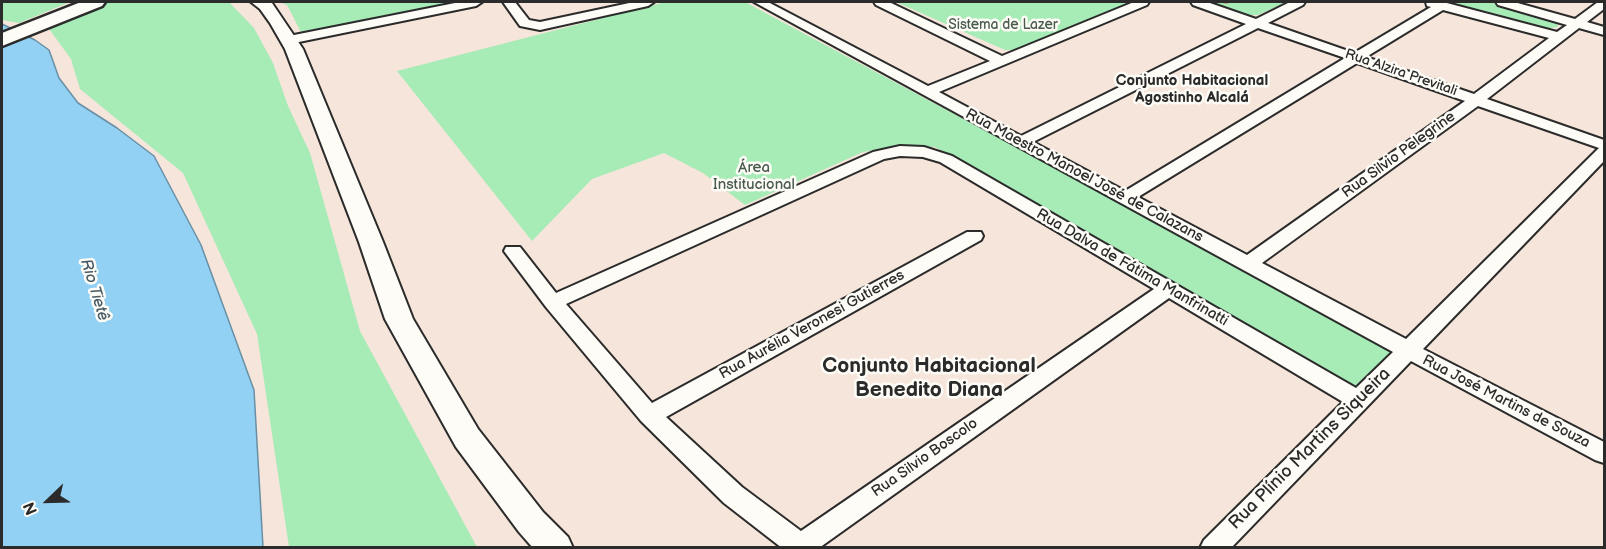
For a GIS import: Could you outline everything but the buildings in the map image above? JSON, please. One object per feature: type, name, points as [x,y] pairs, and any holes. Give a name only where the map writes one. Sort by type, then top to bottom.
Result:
[{"type":"main road","points":[[2,40],[96,2]]},
{"type":"street","points":[[259,2],[266,6],[294,49],[371,242],[399,319],[467,438],[531,522],[556,548]]},
{"type":"street","points":[[289,40],[476,2]]},
{"type":"street","points":[[509,2],[525,22],[540,26],[648,2]]},
{"type":"street","name":"Rua Maestro Manoel José de Calazans","points":[[760,2],[1408,350]]},
{"type":"street","points":[[880,2],[1002,61]]},
{"type":"street","points":[[927,92],[1143,2]]},
{"type":"street","name":"Rua Alzira Previtali","points":[[1197,2],[1605,145]]},
{"type":"street","points":[[1021,142],[1299,2]]},
{"type":"street","points":[[1423,2],[1442,5],[1559,37]]},
{"type":"street","points":[[1502,2],[1605,31]]},
{"type":"street","name":"Rua Silvio Pelegrine","points":[[1248,264],[1476,100],[1605,3]]},
{"type":"street","points":[[1125,198],[1442,5]]},
{"type":"street","name":"Rua Dalva de Fátima Manfrinatti","points":[[553,302],[879,155],[900,151],[924,152],[946,159],[1358,400]]},
{"type":"street","name":"Rua Plínio Martins Siqueira","points":[[1213,548],[1605,152]]},
{"type":"street","name":"Rua Aurélia Veronesi Gutierres","points":[[649,415],[974,236]]},
{"type":"street","points":[[513,251],[649,415],[734,495],[801,547]]},
{"type":"street","name":"Rua Silvio Boscolo","points":[[801,547],[1168,289]]},
{"type":"street","name":"Rua José Martins de Souza","points":[[1408,350],[1605,453]]},
{"type":"green space","points":[[2,2],[70,2],[19,23],[2,20]]},
{"type":"green space","points":[[106,2],[229,2],[254,28],[273,63],[288,106],[310,153],[360,331],[477,547],[289,547],[257,334],[183,173],[80,89],[71,59],[47,26]]},
{"type":"green space","points":[[279,2],[463,2],[302,34],[287,5]]},
{"type":"green space","name":"Área Institucional","points":[[665,2],[745,2],[1395,350],[1353,389],[935,147],[899,146],[863,152],[745,205],[703,173],[664,153],[592,179],[532,241],[397,71]]},
{"type":"green space","name":"Sistema de Lazer","points":[[896,2],[1131,2],[1015,50],[1005,50]]},
{"type":"green space","points":[[1208,2],[1287,2],[1258,15],[1247,15]]},
{"type":"green space","points":[[1439,2],[1489,2],[1552,20],[1557,22],[1558,27],[1541,29]]},
{"type":"water","name":"Rio Tietê","points":[[2,24],[35,40],[49,50],[59,78],[78,103],[117,128],[154,156],[201,245],[254,390],[263,547],[2,548]]},
{"type":"district","name":"Conjunto Habitacional Agostinho Alcalá","points":[[1192,90]]},
{"type":"district","name":"Conjunto Habitacional Benedito Diana","points":[[929,379]]}]
